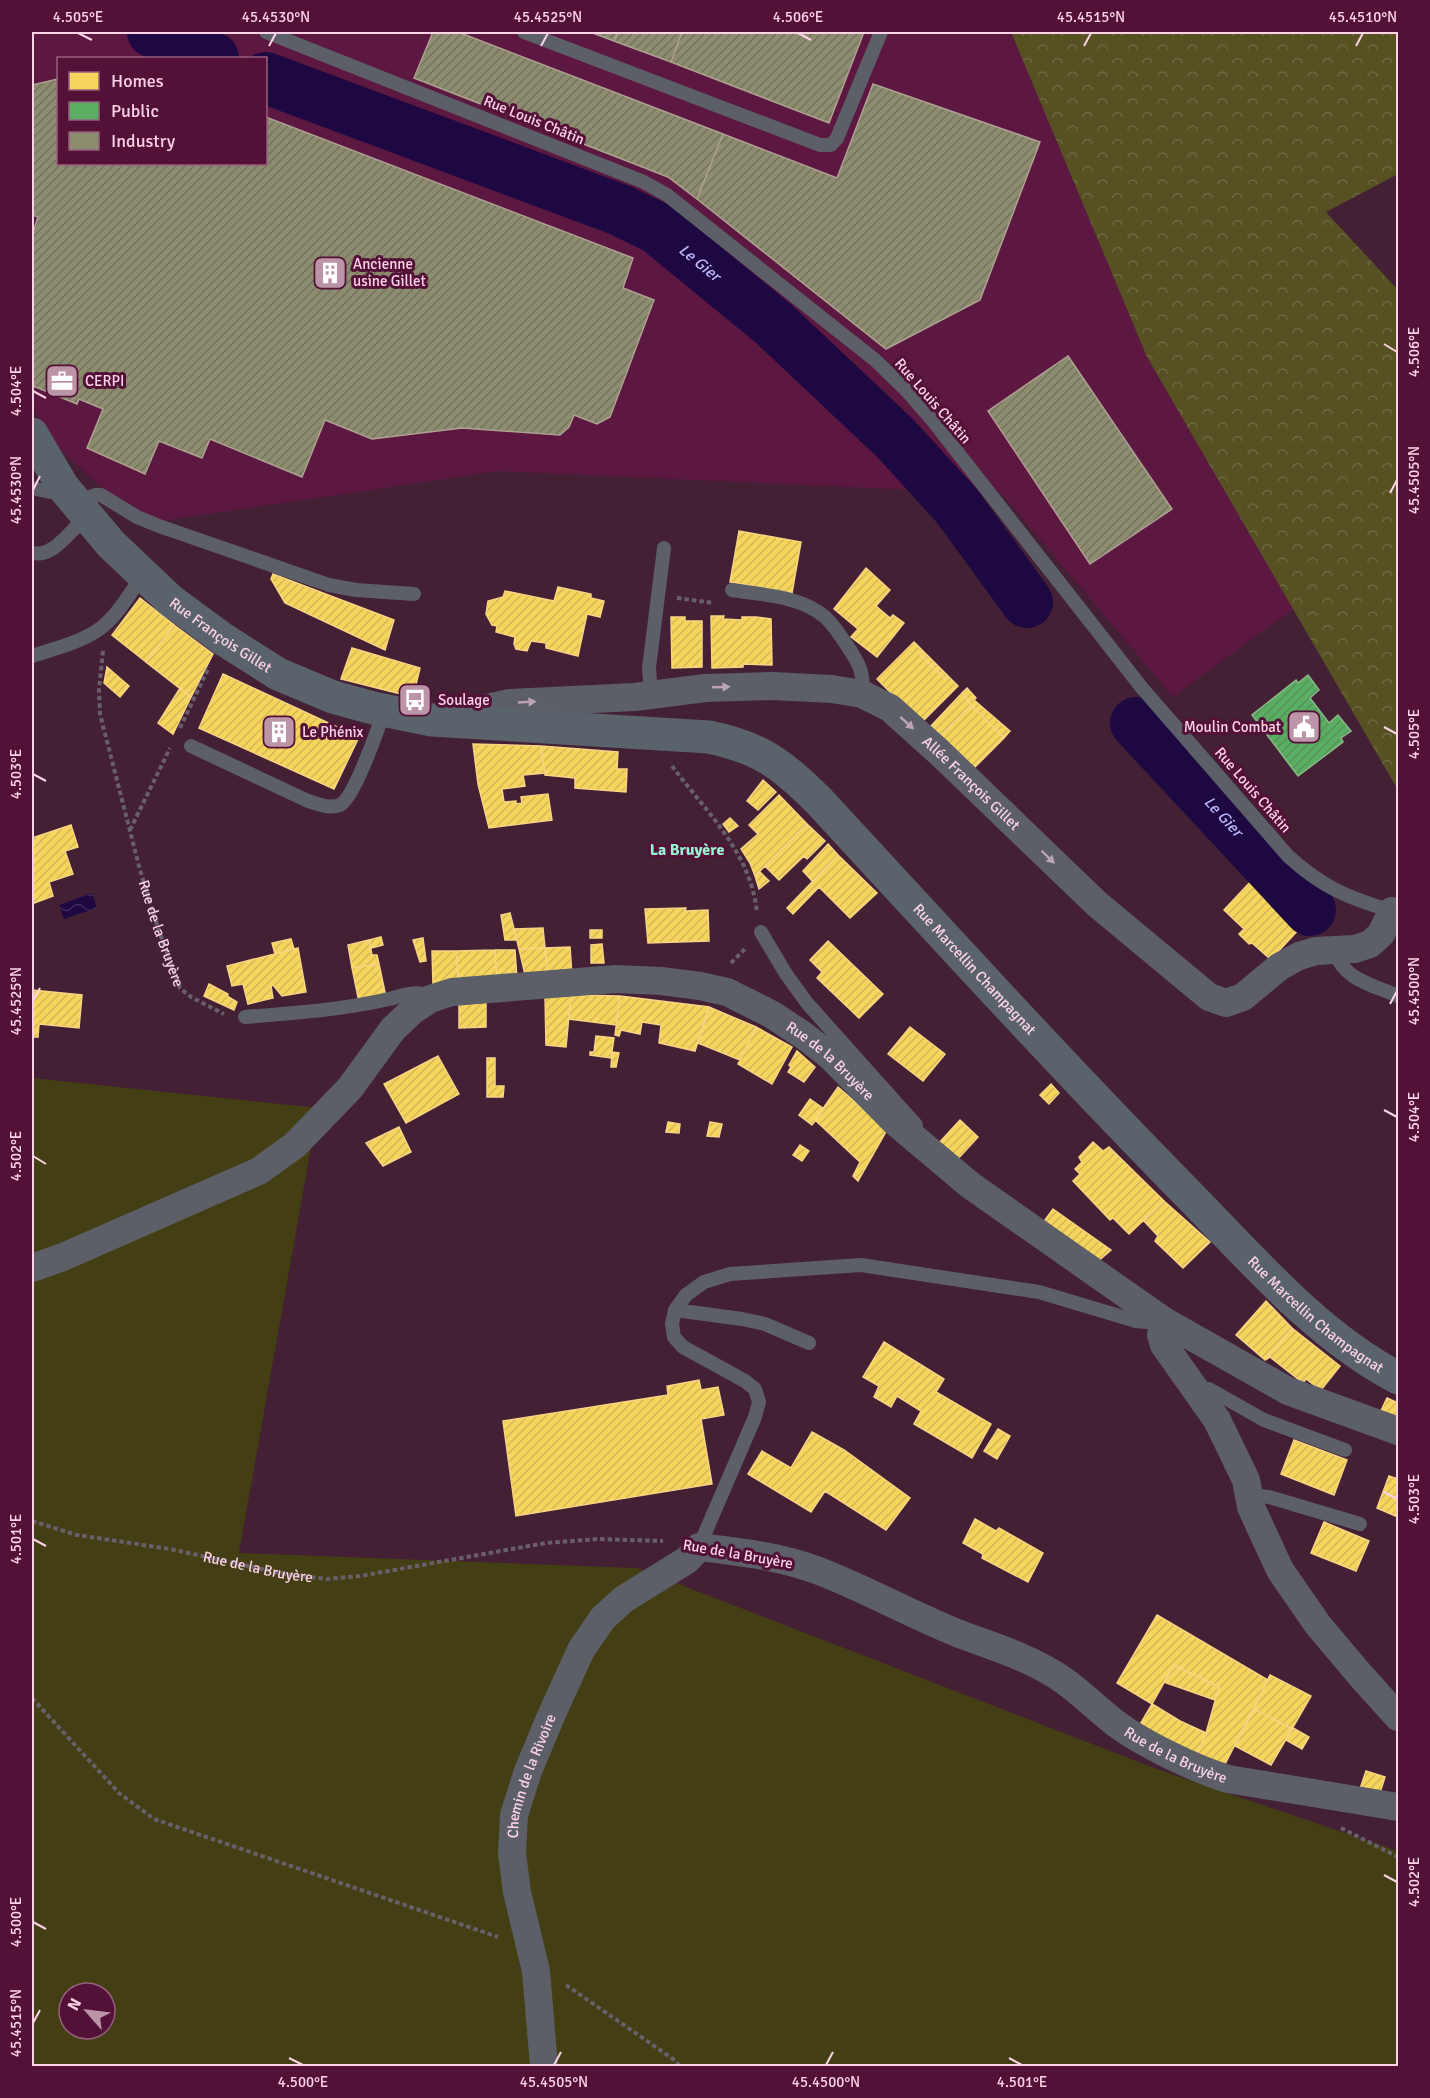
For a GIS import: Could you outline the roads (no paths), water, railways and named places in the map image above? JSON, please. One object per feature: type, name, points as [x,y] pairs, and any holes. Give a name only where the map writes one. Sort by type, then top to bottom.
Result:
[{"type":"main road","name":"Rue François Gillet","points":[[32,434],[65,499],[170,600],[223,639],[278,674],[333,697],[432,720],[479,724]]},
{"type":"main road","name":"Rue Marcellin Champagnat","points":[[479,724],[663,732],[709,737],[734,742],[777,762],[798,780],[1088,1092],[1270,1278],[1318,1322],[1398,1378]]},
{"type":"street","name":"Allée François Gillet","points":[[479,724],[487,708],[495,705],[651,695],[705,688],[772,686],[832,688],[862,694],[890,708],[1097,904],[1209,997],[1226,1003],[1243,996],[1279,967],[1299,956],[1316,951],[1355,949],[1370,944],[1381,934],[1395,912]]},
{"type":"street","name":"Rue de la Bruyère","points":[[32,1268],[63,1257],[259,1171],[295,1145],[350,1088],[393,1029],[412,1011],[430,999],[452,992],[616,979],[661,981],[727,992],[771,1014],[830,1056],[912,1137],[970,1185],[1164,1321],[1288,1390],[1398,1431]]},
{"type":"street","points":[[1164,1321],[1161,1335],[1164,1346],[1216,1420],[1246,1480],[1251,1507],[1280,1570],[1318,1624],[1398,1718]]},
{"type":"street","name":"Rue de la Bruyère","points":[[699,1547],[750,1553],[819,1571],[958,1633],[1031,1661],[1081,1692],[1113,1722],[1134,1736],[1211,1774],[1228,1779],[1398,1807]]},
{"type":"street","name":"Chemin de la Rivoire","points":[[544,2067],[533,1958],[517,1893],[512,1853],[514,1815],[528,1771],[581,1650],[603,1618],[624,1599],[687,1560],[699,1547]]},
{"type":"lane","name":"Rue Louis Châtin","points":[[266,32],[644,182],[667,195],[875,360],[907,391],[1142,688],[1288,856],[1329,888],[1356,901],[1395,912]]},
{"type":"lane","points":[[524,32],[820,145],[831,145],[843,127],[881,32]]},
{"type":"lane","points":[[32,553],[40,555],[49,552],[77,524],[65,499],[91,497],[96,494],[159,526],[310,580],[356,590],[414,594]]},
{"type":"lane","points":[[651,695],[648,668],[664,548]]},
{"type":"lane","points":[[32,656],[88,636],[106,623],[143,575]]},
{"type":"lane","points":[[732,590],[791,600],[814,609],[825,617],[835,627],[862,672],[864,682],[862,694]]},
{"type":"lane","points":[[191,746],[308,801],[324,806],[334,806],[343,804],[349,795],[374,741],[384,710]]},
{"type":"lane","points":[[761,933],[807,1004],[912,1119],[917,1131],[912,1137]]},
{"type":"lane","points":[[1334,950],[1344,970],[1355,978],[1398,996]]},
{"type":"lane","name":"Rue de la Bruyère","points":[[245,1017],[355,1007],[413,993],[424,994],[430,999]]},
{"type":"lane","points":[[699,1547],[755,1417],[759,1402],[755,1389],[745,1381],[683,1347],[674,1337],[672,1324],[675,1310],[686,1295],[704,1282],[730,1274],[861,1264],[1039,1292],[1136,1321],[1155,1324],[1164,1321]]},
{"type":"lane","points":[[675,1310],[765,1324],[809,1343]]},
{"type":"lane","points":[[1197,1392],[1209,1389],[1264,1420],[1345,1450]]},
{"type":"lane","points":[[1249,1496],[1269,1497],[1360,1524]]},
{"type":"water","points":[[92,893],[97,908],[64,919],[59,905]]},
{"type":"waterway","name":"Le Gier","points":[[153,32],[211,57]]},
{"type":"waterway","name":"Le Gier","points":[[267,78],[620,210],[657,228],[774,324],[895,438],[957,506],[1027,602]]},
{"type":"waterway","name":"Le Gier","points":[[1136,723],[1310,910]]},
{"type":"place","name":"Ancienne usine Gillet","points":[[330,273]]},
{"type":"place","name":"CERPI","points":[[62,381]]},
{"type":"place","name":"Soulage","points":[[415,700]]},
{"type":"place","name":"Moulin Combat","points":[[1304,727]]},
{"type":"place","name":"Le Phénix","points":[[279,732]]},
{"type":"district","name":"La Bruyère","points":[[687,850]]}]
